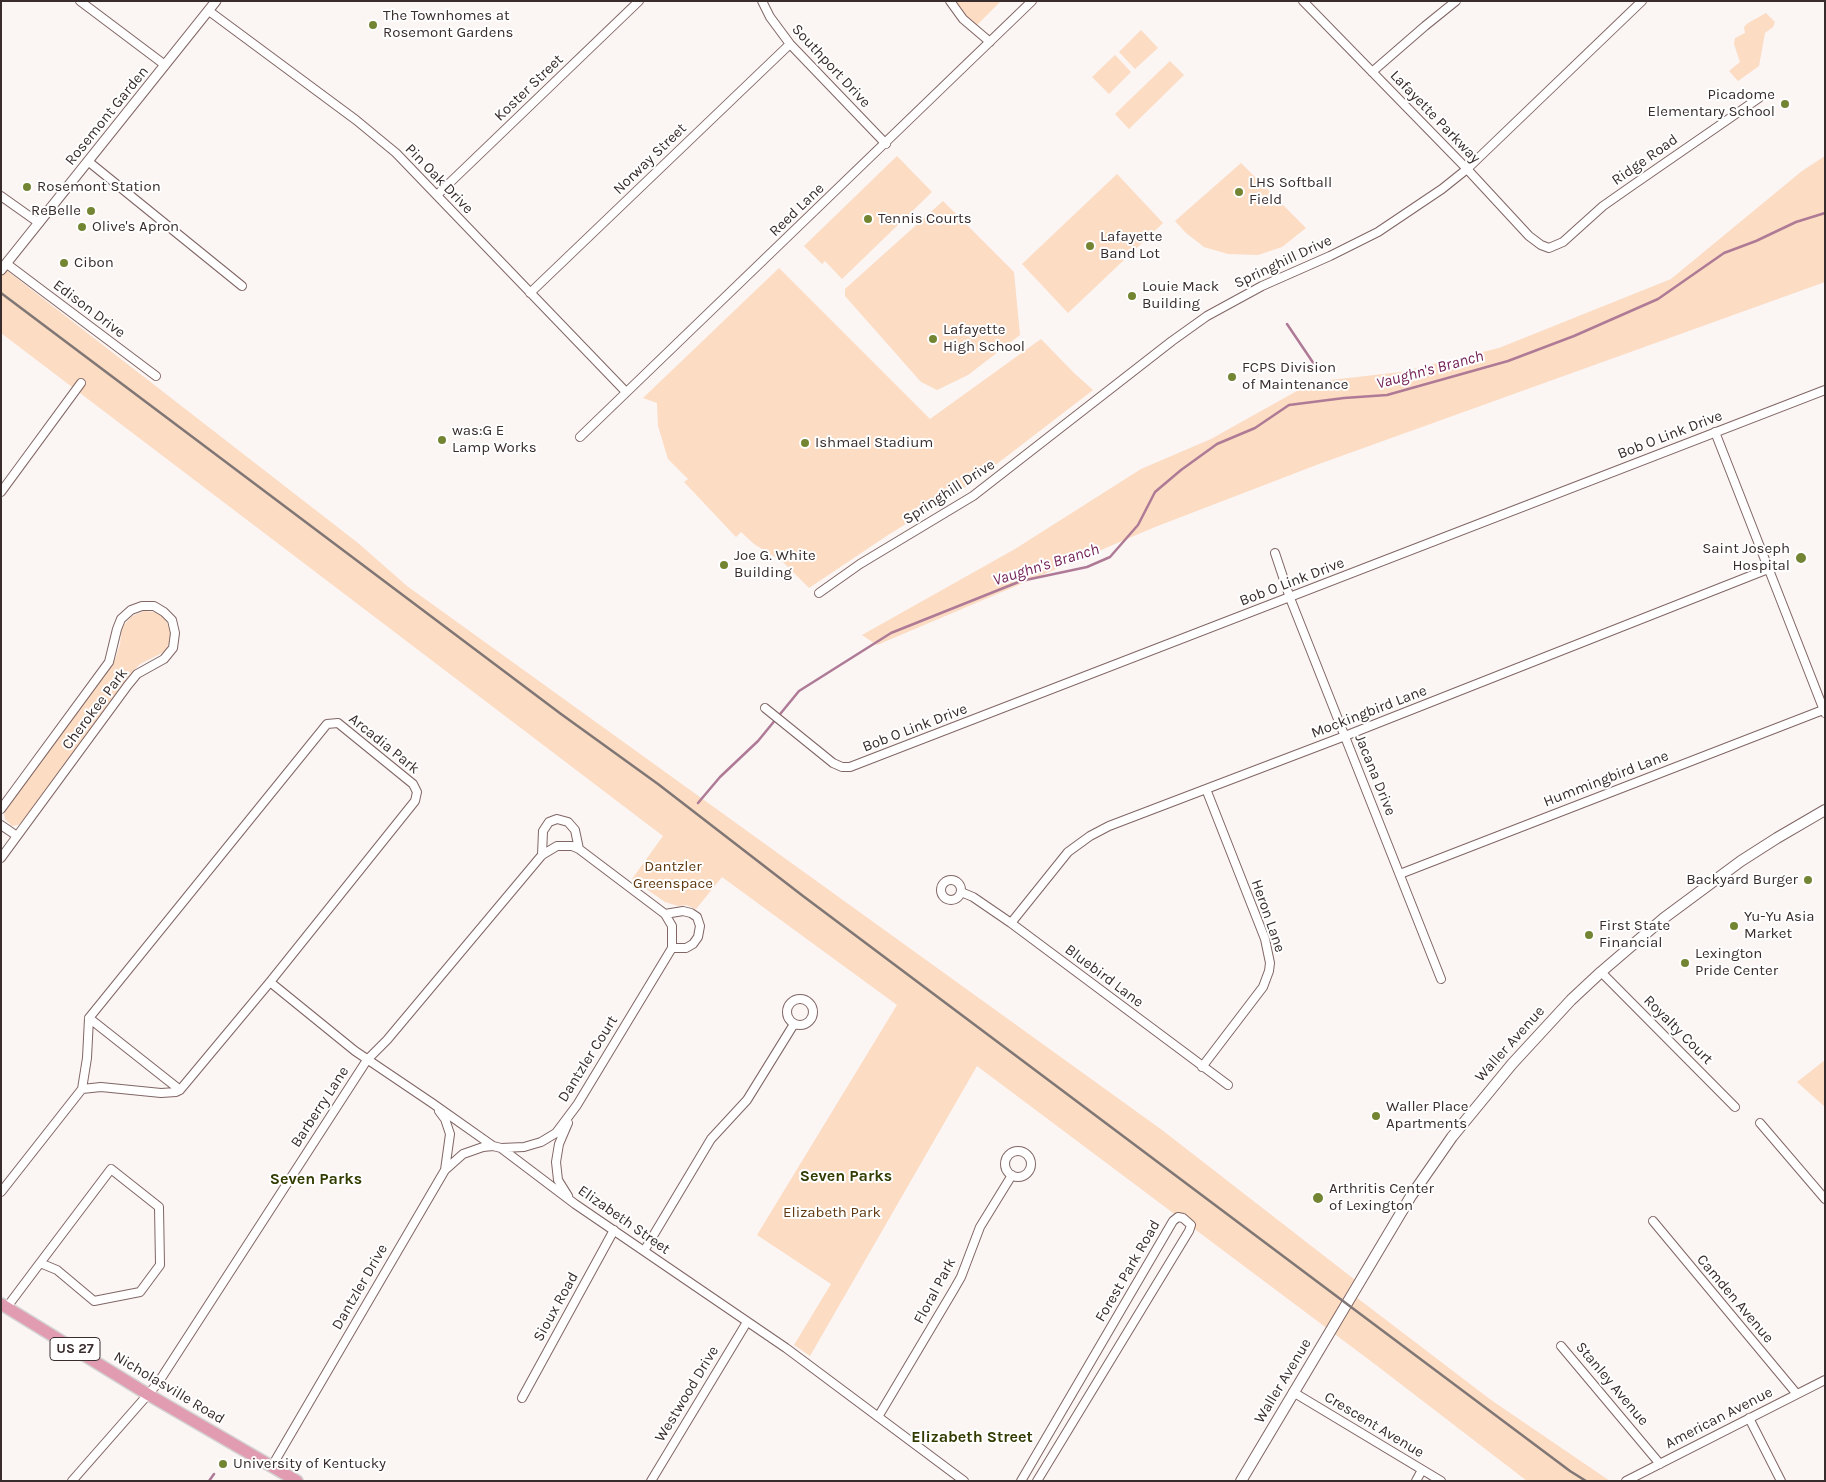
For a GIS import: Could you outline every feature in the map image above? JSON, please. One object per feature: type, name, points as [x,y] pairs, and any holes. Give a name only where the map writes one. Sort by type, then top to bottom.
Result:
[{"type":"main road","name":"Waller Avenue","points":[[1241,1481],[1411,1196],[1452,1137],[1486,1093],[1528,1045],[1601,972],[1664,918],[1712,881],[1766,844],[1825,810]]},
{"type":"main road","name":"Nicholasville Road","points":[[4,1305],[149,1394],[297,1481]]},
{"type":"street","points":[[80,1],[165,65]]},
{"type":"street","name":"Rosemont Garden","points":[[4,267],[216,1]]},
{"type":"street","name":"Koster Street","points":[[437,196],[639,1]]},
{"type":"street","name":"Southport Drive","points":[[762,1],[770,17],[790,44],[886,144]]},
{"type":"street","points":[[950,1],[963,19],[990,42]]},
{"type":"street","name":"Reed Lane","points":[[580,437],[886,144],[1032,1]]},
{"type":"street","name":"Lafayette Parkway","points":[[1303,1],[1530,236],[1540,245],[1549,248]]},
{"type":"street","points":[[1372,72],[1456,1]]},
{"type":"street","name":"Springhill Drive","points":[[818,594],[860,564],[973,496],[1172,341],[1207,316],[1262,286],[1330,256],[1378,232],[1435,194],[1467,169],[1642,1]]},
{"type":"street","name":"Pin Oak Drive","points":[[209,11],[372,132],[396,154],[626,392]]},
{"type":"street","name":"Norway Street","points":[[530,293],[790,44]]},
{"type":"street","name":"Ridge Road","points":[[1549,248],[1563,242],[1603,206],[1759,98]]},
{"type":"street","points":[[89,162],[242,286]]},
{"type":"street","points":[[1,196],[39,223]]},
{"type":"street","name":"Edison Drive","points":[[4,267],[156,376]]},
{"type":"street","points":[[1,492],[81,384]]},
{"type":"street","name":"Bob O Link Drive","points":[[765,708],[833,763],[842,767],[850,767],[1825,390]]},
{"type":"street","points":[[1715,432],[1824,712]]},
{"type":"street","name":"Jacana Drive","points":[[1275,553],[1290,598],[1441,979]]},
{"type":"street","name":"Mockingbird Lane","points":[[1011,923],[1061,860],[1076,846],[1109,826],[1345,736],[1768,570]]},
{"type":"street","name":"Cherokee Park","points":[[1,810],[108,662],[117,629],[122,619],[131,610],[142,606],[154,606],[164,612],[172,620],[175,633],[173,648],[164,659],[137,674],[1,858]]},
{"type":"street","name":"Hummingbird Lane","points":[[1400,874],[1824,712]]},
{"type":"street","name":"Arcadia Park","points":[[89,1018],[324,727],[335,722],[413,784],[417,796],[415,801],[270,982],[180,1090]]},
{"type":"street","name":"Heron Lane","points":[[1202,1067],[1263,987],[1270,963],[1265,939],[1206,789]]},
{"type":"street","points":[[542,856],[543,831],[549,822],[557,819],[568,822],[575,830],[579,849],[665,914],[672,926],[672,948],[686,948],[693,944],[698,937],[700,926],[696,917],[684,911],[665,914]]},
{"type":"street","points":[[1,824],[17,836]]},
{"type":"street","name":"Barberry Lane","points":[[72,1481],[149,1394],[367,1060],[387,1040],[542,856],[553,848],[561,846],[572,846],[579,849]]},
{"type":"street","name":"Bluebird Lane","points":[[961,892],[973,897],[1011,923],[1228,1085]]},
{"type":"street","name":"Dantzler Court","points":[[497,1147],[524,1147],[541,1142],[556,1133],[577,1105],[672,948]]},
{"type":"street","name":"Royalty Court","points":[[1601,972],[1735,1107]]},
{"type":"street","name":"Elizabeth Street","points":[[270,982],[367,1060],[432,1102],[819,1372],[964,1481]]},
{"type":"street","points":[[1,1192],[82,1089],[86,1065],[89,1018]]},
{"type":"street","points":[[89,1018],[180,1090]]},
{"type":"street","points":[[644,1251],[710,1139],[747,1100],[794,1024]]},
{"type":"street","points":[[82,1089],[101,1087],[161,1093],[180,1090]]},
{"type":"street","points":[[432,1102],[445,1119],[450,1134],[445,1170]]},
{"type":"street","points":[[570,1200],[558,1180],[556,1162],[559,1144],[577,1105]]},
{"type":"street","points":[[1760,1123],[1825,1199]]},
{"type":"street","name":"Dantzler Drive","points":[[272,1466],[445,1170],[463,1154],[482,1147],[497,1147]]},
{"type":"street","points":[[4,1305],[40,1263],[111,1170],[159,1207],[160,1265],[140,1292],[94,1300],[57,1270],[40,1263]]},
{"type":"street","name":"Floral Park","points":[[878,1416],[961,1277],[980,1227],[1012,1176]]},
{"type":"street","name":"Forest Park Road","points":[[1020,1481],[1173,1221],[1178,1217],[1183,1218],[1191,1225],[1189,1231],[1037,1481]]},
{"type":"street","name":"Camden Avenue","points":[[1653,1222],[1796,1393]]},
{"type":"street","name":"Sioux Road","points":[[522,1398],[614,1230]]},
{"type":"street","name":"Westwood Drive","points":[[651,1481],[747,1322]]},
{"type":"street","name":"Stanley Avenue","points":[[1561,1346],[1660,1464]]},
{"type":"street","points":[[1094,1356],[1107,1364]]},
{"type":"street","name":"American Avenue","points":[[1626,1481],[1796,1393],[1825,1380]]},
{"type":"street","name":"Crescent Avenue","points":[[1294,1392],[1441,1481]]},
{"type":"street","points":[[1749,1418],[1781,1481]]},
{"type":"street","points":[[1416,1481],[1422,1470]]},
{"type":"green space","points":[[950,1],[1001,1],[974,28]]},
{"type":"green space","points":[[1766,13],[1775,22],[1773,27],[1765,33],[1759,66],[1738,81],[1729,71],[1740,62],[1734,44],[1735,38],[1745,33],[1744,27],[1748,23]]},
{"type":"green space","points":[[1141,30],[1158,48],[1135,69],[1119,52]]},
{"type":"green space","points":[[1115,55],[1131,72],[1109,94],[1092,77]]},
{"type":"green space","points":[[1170,61],[1184,75],[1129,129],[1115,114]]},
{"type":"green space","name":"Tennis Courts","points":[[897,156],[932,192],[842,279],[825,261],[822,264],[804,246]]},
{"type":"green space","points":[[1825,156],[1825,282],[1319,464],[1155,527],[877,645],[862,635],[1015,549],[1141,469],[1211,439],[1313,382],[1401,372],[1499,348],[1671,279],[1802,171]]},
{"type":"green space","name":"LHS Softball Field","points":[[1241,163],[1306,228],[1282,247],[1258,255],[1228,254],[1204,247],[1186,233],[1175,221]]},
{"type":"green space","name":"Lafayette Band Lot","points":[[1117,174],[1163,223],[1068,313],[1022,264]]},
{"type":"green space","points":[[943,201],[1014,272],[1020,335],[968,375],[937,390],[921,382],[845,296],[845,289]]},
{"type":"green space","points":[[1,266],[358,543],[407,586],[1162,1130],[1359,1283],[1352,1294],[1491,1400],[1610,1481],[1527,1481],[1376,1365],[977,1066],[810,1356],[794,1345],[831,1284],[757,1235],[897,1005],[722,877],[696,909],[686,905],[678,906],[665,902],[632,879],[663,836],[1,333]]},
{"type":"green space","name":"Ishmael Stadium","points":[[779,268],[930,419],[1041,339],[1093,390],[972,483],[888,535],[809,588],[783,562],[754,544],[741,532],[736,537],[684,482],[688,479],[668,459],[658,426],[657,403],[643,398]]},
{"type":"green space","points":[[144,611],[157,612],[165,618],[171,632],[170,643],[164,652],[140,664],[129,675],[23,821],[18,825],[12,826],[5,819],[6,809],[115,660],[120,644],[122,627],[132,616]]},
{"type":"green space","points":[[1825,1060],[1825,1107],[1797,1082]]},
{"type":"waterway","name":"Vaughn's Branch","points":[[698,803],[720,777],[758,741],[799,691],[891,633],[1021,581],[1087,567],[1110,557],[1138,525],[1155,492],[1217,444],[1255,428],[1289,405],[1387,395],[1508,361],[1574,336],[1658,299],[1724,253],[1756,241],[1796,222],[1825,213]]},
{"type":"waterway","points":[[1287,324],[1316,367]]},
{"type":"waterway","name":"Vaughn's Branch","points":[[209,1481],[214,1474]]},
{"type":"railway","points":[[1,293],[561,714],[658,784],[803,896],[1375,1325],[1586,1481]]},
{"type":"place","name":"The Townhomes at Rosemont Gardens","points":[[373,25]]},
{"type":"place","name":"Picadome Elementary School","points":[[1785,104]]},
{"type":"place","name":"Rosemont Station","points":[[27,187]]},
{"type":"place","name":"LHS Softball Field","points":[[1239,192]]},
{"type":"place","name":"ReBelle","points":[[91,211]]},
{"type":"place","name":"Tennis Courts","points":[[868,219]]},
{"type":"place","name":"Olive's Apron","points":[[82,227]]},
{"type":"place","name":"Lafayette Band Lot","points":[[1090,246]]},
{"type":"place","name":"Cibon","points":[[64,263]]},
{"type":"place","name":"Louie Mack Building","points":[[1132,296]]},
{"type":"place","name":"Lafayette High School","points":[[933,339]]},
{"type":"place","name":"FCPS Division of Maintenance","points":[[1232,377]]},
{"type":"place","name":"was:G E Lamp Works","points":[[442,440]]},
{"type":"place","name":"Ishmael Stadium","points":[[805,443]]},
{"type":"place","name":"Saint Joseph Hospital","points":[[1801,558]]},
{"type":"place","name":"Joe G. White Building","points":[[724,565]]},
{"type":"place","name":"Backyard Burger","points":[[1808,880]]},
{"type":"place","name":"Yu-Yu Asia Market","points":[[1734,926]]},
{"type":"place","name":"First State Financial","points":[[1589,935]]},
{"type":"place","name":"Lexington Pride Center","points":[[1685,963]]},
{"type":"place","name":"Waller Place Apartments","points":[[1376,1116]]},
{"type":"place","name":"Arthritis Center of Lexington","points":[[1318,1198]]},
{"type":"place","name":"University of Kentucky","points":[[223,1464]]},
{"type":"district","name":"Seven Parks","points":[[846,1176]]},
{"type":"district","name":"Seven Parks","points":[[316,1179]]},
{"type":"district","name":"Elizabeth Street","points":[[972,1437]]},
{"type":"park label","name":"Dantzler Greenspace","points":[[673,876]]},
{"type":"park label","name":"Elizabeth Park","points":[[832,1213]]}]
